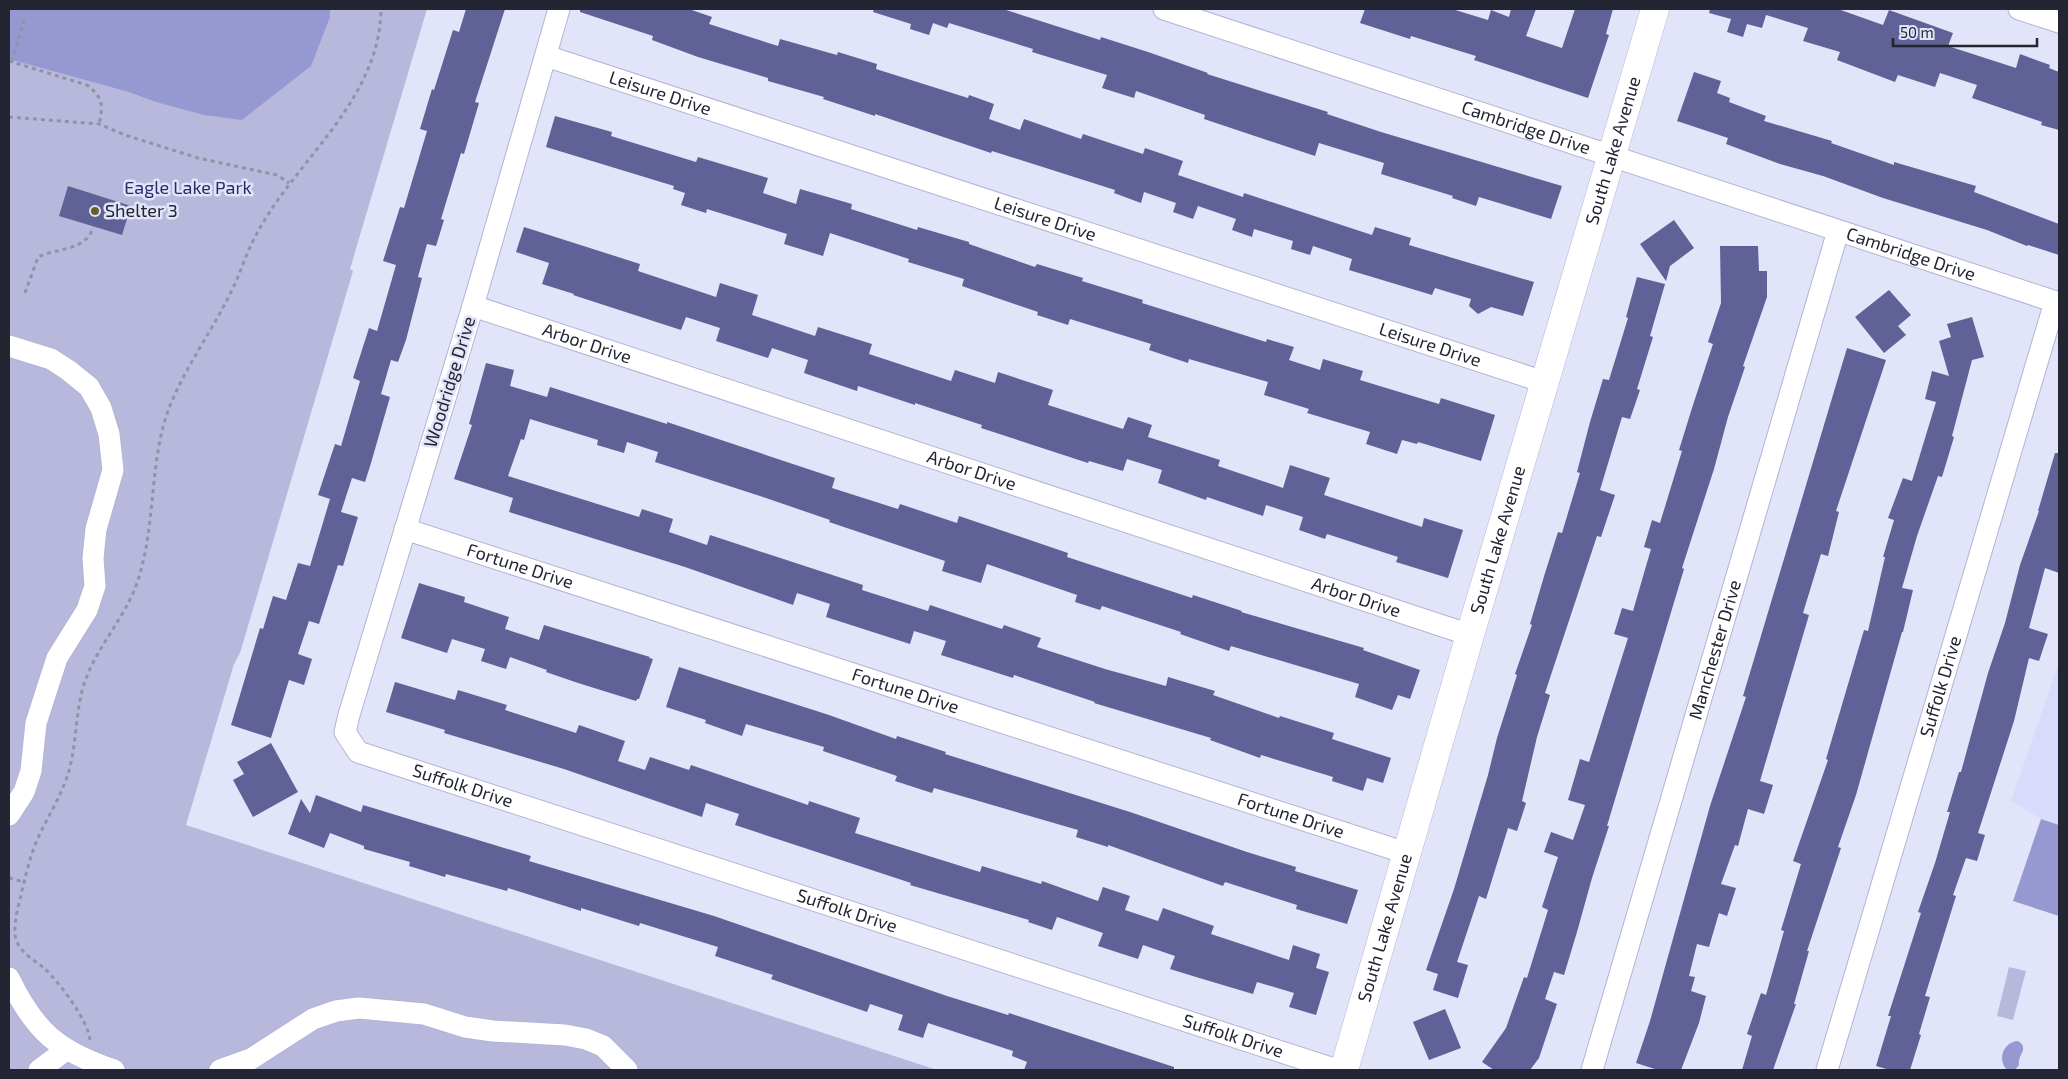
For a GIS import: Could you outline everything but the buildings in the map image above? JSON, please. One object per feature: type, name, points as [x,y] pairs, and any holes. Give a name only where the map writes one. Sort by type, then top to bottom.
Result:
[{"type":"street","name":"Woodridge Drive","points":[[358,752],[345,732],[404,529],[473,306],[559,9]]},
{"type":"street","name":"Cambridge Drive","points":[[1164,9],[2057,303]]},
{"type":"street","name":"South Lake Avenue","points":[[1344,1070],[1470,634],[1655,9]]},
{"type":"street","points":[[2019,9],[2059,22]]},
{"type":"street","name":"Leisure Drive","points":[[546,56],[1544,382]]},
{"type":"street","name":"Manchester Drive","points":[[1592,1070],[1838,231]]},
{"type":"street","name":"Suffolk Drive","points":[[1827,1070],[2057,303]]},
{"type":"street","name":"Arbor Drive","points":[[473,306],[1470,634]]},
{"type":"street","points":[[9,346],[52,360],[89,387],[101,408],[109,434],[112,470],[96,528],[93,558],[95,586],[87,610],[57,658],[36,723],[31,771],[24,792],[9,815]]},
{"type":"street","name":"Fortune Drive","points":[[404,529],[1406,853]]},
{"type":"street","name":"Suffolk Drive","points":[[358,752],[1337,1070]]},
{"type":"street","points":[[9,978],[19,1000],[40,1029],[74,1054],[114,1070]]},
{"type":"street","points":[[220,1070],[252,1059],[313,1019],[336,1011],[359,1008],[424,1014],[465,1027],[493,1031],[565,1035],[586,1039],[603,1046],[627,1070]]},
{"type":"street","points":[[39,1070],[74,1054]]},
{"type":"path","points":[[74,1054],[90,1038],[88,1027],[62,989],[46,970],[25,954],[17,943],[15,929],[24,882],[35,846],[67,778],[85,680],[132,594],[142,567],[149,536],[158,451],[170,407],[231,293],[252,242],[272,208],[289,183],[343,114],[358,89],[372,59],[379,30],[380,9]]},
{"type":"path","points":[[24,20],[10,61],[87,85],[97,93],[102,102],[99,124]]},
{"type":"path","points":[[9,116],[99,124],[125,135],[198,158],[277,175],[289,183]]},
{"type":"path","points":[[25,294],[38,256],[48,251],[76,246],[85,240],[93,227]]},
{"type":"path","points":[[9,878],[24,882]]},
{"type":"shaded area","points":[[9,9],[330,9],[330,17],[311,66],[242,120],[204,115],[9,59]]},
{"type":"shaded area","points":[[2059,662],[2059,825],[2041,819],[2011,801]]},
{"type":"shaded area","points":[[2041,819],[2059,825],[2059,916],[2013,901]]},
{"type":"shaded area","points":[[2018,1041],[2023,1046],[2019,1065],[2015,1070],[2007,1070],[2002,1061],[2003,1052],[2013,1042]]},
{"type":"green space","name":"Eagle Lake Park","points":[[9,9],[427,9],[350,269],[353,271],[240,653],[234,664],[186,825],[937,1070],[9,1070]]},
{"type":"green space","points":[[2009,967],[2026,971],[2013,1020],[1997,1016]]},
{"type":"place","name":"Shelter 3","points":[[95,211]]}]
